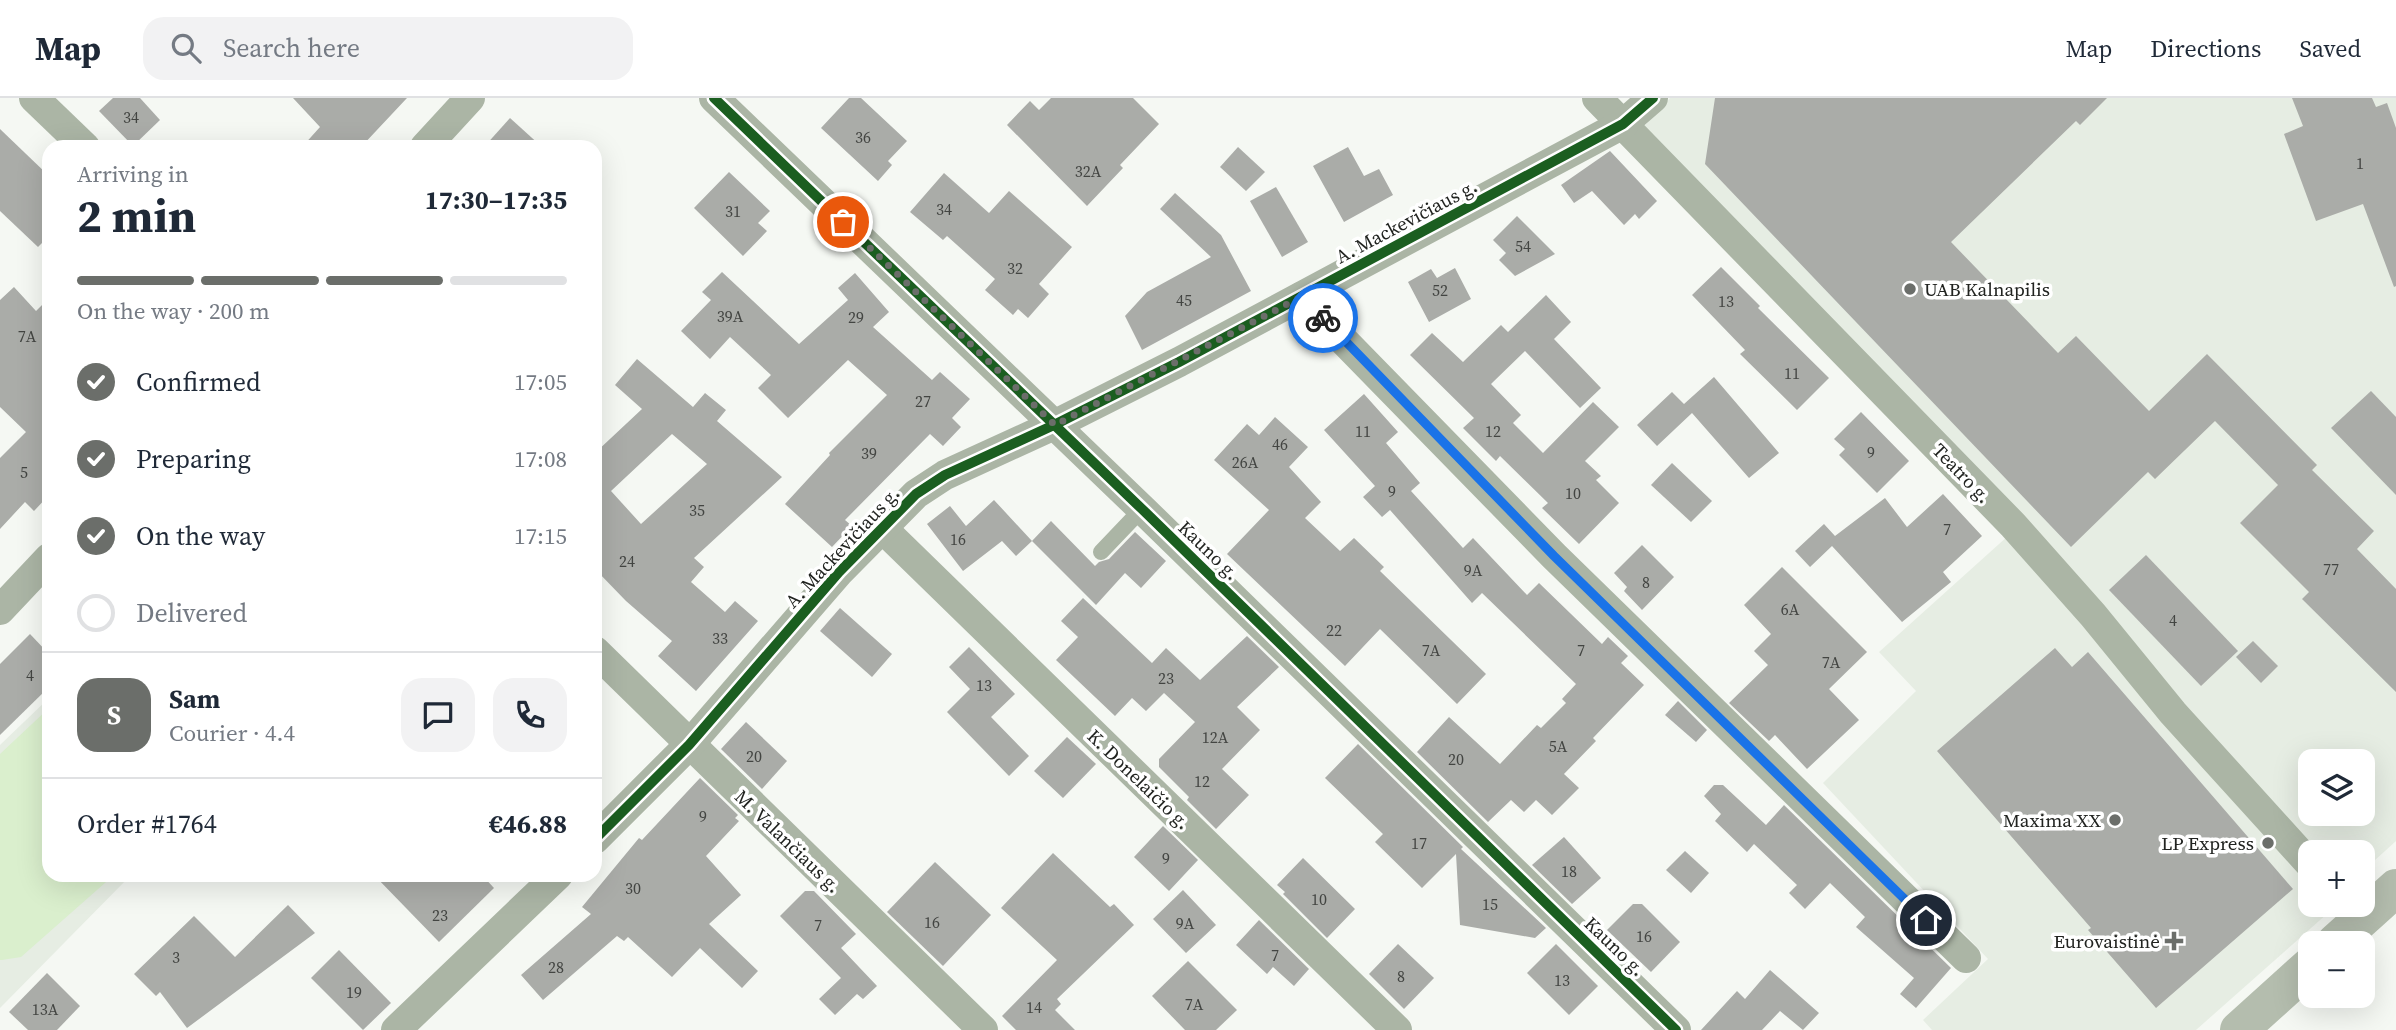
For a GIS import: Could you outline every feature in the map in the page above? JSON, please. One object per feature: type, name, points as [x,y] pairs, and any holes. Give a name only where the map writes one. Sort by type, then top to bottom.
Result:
[{"type":"main road","points":[[2348,922],[2396,888]]},
{"type":"main road","points":[[2239,1030],[2298,977]]},
{"type":"street","points":[[34,98],[78,140]]},
{"type":"street","points":[[431,140],[470,98]]},
{"type":"street","name":"Kauno g.","points":[[714,98],[1142,509],[1676,1030]]},
{"type":"street","name":"Teatro g.","points":[[1597,98],[2013,525],[2093,615],[2173,713],[2298,851]]},
{"type":"street","name":"A. Mackevičiaus g.","points":[[602,832],[689,745],[839,572],[880,527],[916,494],[945,475],[1055,425],[1301,297],[1623,124],[1653,98]]},
{"type":"street","points":[[1301,297],[1554,556],[1966,958]]},
{"type":"street","name":"K. Donelaičio g.","points":[[880,527],[1397,1030]]},
{"type":"street","points":[[0,610],[42,565]]},
{"type":"street","name":"M. Valančiaus g.","points":[[602,658],[979,1026]]},
{"type":"street","points":[[396,1030],[551,882]]},
{"type":"lane","points":[[1101,552],[1142,509]]},
{"type":"shaded area","points":[[1670,98],[2396,98],[2396,841],[2375,860],[2375,840],[2298,840],[2298,917],[2323,917],[2308,931],[2298,931],[2298,940],[2196,1030],[1932,1030],[1923,1020],[1988,959],[1823,783],[1916,691],[1879,652],[2009,535],[1644,126]]},
{"type":"shaded area","points":[[42,705],[42,882],[124,882],[0,1008],[0,745]]},
{"type":"green space","points":[[42,715],[42,882],[106,882],[21,957],[0,960],[0,754]]},
{"type":"building","points":[[113,98],[140,98],[160,120],[139,140],[127,140],[99,111]]},
{"type":"building","points":[[293,98],[407,98],[368,140],[308,140],[320,127]]},
{"type":"building","points":[[849,98],[861,98],[907,141],[888,161],[892,165],[878,181],[821,128]]},
{"type":"building","points":[[1051,98],[1133,98],[1159,124],[1120,165],[1123,168],[1087,206],[1007,125],[1030,101],[1039,110]]},
{"type":"building","name":"UAB Kalnapilis","points":[[1715,98],[2107,98],[2080,125],[2076,121],[1951,242],[2058,353],[2076,336],[2149,411],[2207,354],[2317,465],[2312,470],[2374,531],[2357,549],[2396,589],[2396,692],[2302,599],[2309,592],[2240,523],[2278,485],[2215,421],[2155,479],[2148,472],[2071,547],[1705,164]]},
{"type":"building","points":[[2292,98],[2372,98],[2376,107],[2387,103],[2396,128],[2396,286],[2394,287],[2363,204],[2316,221],[2284,134],[2303,126]]},
{"type":"building","points":[[510,118],[534,140],[490,140]]},
{"type":"building","points":[[0,129],[42,169],[42,243],[38,247],[0,211]]},
{"type":"building","points":[[1238,147],[1265,172],[1246,191],[1220,167]]},
{"type":"building","points":[[1348,147],[1364,176],[1379,169],[1393,195],[1344,222],[1313,166]]},
{"type":"building","points":[[1610,151],[1657,201],[1639,219],[1635,214],[1624,225],[1592,191],[1574,203],[1561,185]]},
{"type":"building","points":[[729,172],[770,211],[758,223],[767,231],[743,256],[694,208]]},
{"type":"building","points":[[944,173],[989,213],[1009,191],[1072,247],[1039,284],[1049,294],[1028,318],[1018,309],[1013,315],[985,290],[995,279],[947,236],[943,240],[910,212]]},
{"type":"building","points":[[1276,187],[1308,242],[1282,257],[1250,201]]},
{"type":"building","points":[[1175,193],[1221,235],[1251,291],[1142,350],[1125,316],[1147,292],[1211,257],[1160,209]]},
{"type":"building","points":[[1517,216],[1555,254],[1515,276],[1499,260],[1506,253],[1493,240]]},
{"type":"building","points":[[1721,267],[1829,378],[1797,410],[1740,354],[1745,350],[1692,295]]},
{"type":"building","points":[[1455,268],[1471,299],[1429,322],[1408,282],[1431,269],[1437,278]]},
{"type":"building","points":[[722,272],[799,344],[848,300],[838,288],[855,273],[889,312],[873,327],[932,380],[940,372],[970,399],[952,418],[961,427],[943,446],[930,434],[845,520],[852,526],[832,547],[785,504],[829,453],[887,395],[848,360],[788,418],[758,388],[771,375],[730,337],[710,359],[681,331],[711,300],[702,292]]},
{"type":"building","points":[[14,287],[36,311],[42,305],[42,502],[34,511],[25,502],[0,529],[0,458],[26,432],[0,407],[0,300]]},
{"type":"building","points":[[1546,295],[1571,322],[1554,339],[1601,388],[1580,408],[1525,351],[1491,384],[1521,415],[1513,423],[1543,453],[1593,402],[1619,427],[1585,461],[1601,476],[1596,480],[1619,503],[1579,544],[1542,508],[1548,503],[1500,456],[1496,461],[1463,428],[1474,418],[1410,355],[1432,333],[1463,362],[1501,325],[1508,332]]},
{"type":"building","points":[[637,359],[693,407],[705,393],[726,410],[717,421],[782,477],[694,558],[704,567],[691,582],[725,612],[735,601],[758,621],[696,691],[658,656],[672,641],[602,576],[602,446],[642,409],[615,385]],"holes":[[[672,434],[707,464],[641,524],[611,491]]]},
{"type":"building","points":[[1714,377],[1779,453],[1749,478],[1692,413],[1657,446],[1637,425],[1672,392],[1684,404]]},
{"type":"building","points":[[2371,391],[2396,417],[2396,495],[2331,428]]},
{"type":"building","points":[[1364,394],[1398,432],[1386,443],[1420,483],[1411,491],[1463,548],[1473,538],[1527,595],[1539,583],[1602,644],[1608,637],[1628,656],[1621,663],[1644,685],[1593,738],[1596,741],[1564,774],[1579,788],[1552,815],[1536,800],[1524,812],[1511,800],[1488,822],[1417,752],[1449,717],[1500,764],[1537,725],[1541,728],[1566,703],[1562,699],[1576,684],[1482,593],[1472,603],[1390,510],[1382,517],[1363,497],[1375,486],[1324,430]]},
{"type":"building","points":[[1861,412],[1909,461],[1877,493],[1839,455],[1845,449],[1834,439]]},
{"type":"building","points":[[1275,417],[1308,447],[1289,467],[1321,502],[1305,518],[1340,551],[1354,538],[1384,567],[1380,571],[1486,674],[1457,704],[1380,629],[1345,666],[1227,554],[1269,510],[1214,460],[1247,424],[1259,435]]},
{"type":"building","points":[[1672,463],[1712,501],[1691,522],[1651,485]]},
{"type":"building","points":[[1943,494],[1982,536],[1943,572],[1951,582],[1902,622],[1832,546],[1810,567],[1795,551],[1824,524],[1835,536],[1885,498],[1907,527]]},
{"type":"building","points":[[994,500],[1032,541],[1016,556],[1002,541],[963,571],[927,524],[950,506],[966,526]]},
{"type":"building","points":[[1051,521],[1095,566],[1109,559],[1135,532],[1166,561],[1141,588],[1125,573],[1096,605],[1032,541]]},
{"type":"building","points":[[1642,545],[1674,577],[1642,610],[1624,591],[1627,587],[1614,573]]},
{"type":"building","points":[[2146,555],[2238,651],[2201,686],[2109,590]]},
{"type":"building","points":[[1782,567],[1867,652],[1829,689],[1859,720],[1807,769],[1775,735],[1769,741],[1729,703],[1768,665],[1754,651],[1771,634],[1744,605]]},
{"type":"building","points":[[1083,598],[1152,663],[1166,648],[1200,680],[1247,636],[1279,667],[1237,707],[1260,730],[1222,769],[1249,795],[1216,829],[1159,767],[1159,759],[1195,722],[1164,693],[1146,711],[1132,698],[1115,716],[1056,660],[1078,637],[1061,621]]},
{"type":"building","points":[[840,608],[892,654],[872,677],[820,631]]},
{"type":"building","points":[[30,634],[42,647],[42,694],[0,735],[0,664]]},
{"type":"building","points":[[2253,641],[2278,666],[2261,683],[2236,657]]},
{"type":"building","points":[[969,647],[1015,694],[991,717],[1029,756],[1009,776],[947,712],[970,689],[949,667]]},
{"type":"building","name":"Maxima XX","points":[[2055,648],[2072,667],[2088,652],[2293,889],[2156,1008],[2088,930],[2091,928],[1937,751]]},
{"type":"building","points":[[1678,701],[1707,730],[1696,742],[1665,715]]},
{"type":"building","points":[[746,722],[787,761],[762,789],[721,749]]},
{"type":"building","points":[[1067,737],[1096,764],[1063,798],[1034,771]]},
{"type":"building","points":[[1358,744],[1463,847],[1461,849],[1546,928],[1535,938],[1460,925],[1456,854],[1422,888],[1375,842],[1383,834],[1325,778]]},
{"type":"building","points":[[700,778],[738,815],[735,818],[739,821],[706,856],[741,895],[709,924],[758,971],[742,988],[700,948],[672,977],[628,937],[624,941],[617,936],[543,1000],[521,975],[591,914],[582,907],[639,838],[642,840]]},
{"type":"building","points":[[1714,785],[1723,785],[1766,825],[1784,805],[1951,968],[1916,1008],[1900,994],[1914,978],[1856,927],[1865,917],[1830,883],[1805,909],[1789,893],[1797,885],[1754,844],[1747,852],[1715,821],[1721,814],[1704,796]]},
{"type":"building","points":[[1163,826],[1198,860],[1169,891],[1134,857]]},
{"type":"building","points":[[1564,837],[1601,878],[1572,904],[1532,865]]},
{"type":"building","points":[[1685,851],[1709,873],[1691,893],[1666,870]]},
{"type":"building","points":[[1053,853],[1110,907],[1114,904],[1134,925],[1057,999],[1061,1004],[1055,1010],[1075,1030],[1016,1030],[1002,1016],[1057,960],[1001,908]]},
{"type":"building","points":[[1303,858],[1355,909],[1327,938],[1277,885]]},
{"type":"building","points":[[935,862],[991,915],[943,966],[887,912]]},
{"type":"building","points":[[381,882],[488,882],[494,888],[439,942]]},
{"type":"building","points":[[1183,890],[1216,925],[1186,953],[1153,919]]},
{"type":"building","points":[[805,891],[814,891],[856,934],[841,948],[877,986],[863,999],[857,994],[835,1015],[819,999],[841,978],[780,916]]},
{"type":"building","points":[[1633,904],[1642,904],[1680,942],[1651,972],[1607,930]]},
{"type":"building","points":[[288,905],[315,933],[187,1028],[160,992],[156,996],[134,974],[194,916],[235,957]]},
{"type":"building","points":[[1259,920],[1309,969],[1294,986],[1273,967],[1267,974],[1236,945]]},
{"type":"building","points":[[1398,944],[1434,978],[1404,1009],[1369,974]]},
{"type":"building","points":[[1556,944],[1598,986],[1569,1015],[1527,973]]},
{"type":"building","points":[[339,950],[391,1003],[363,1030],[311,978]]},
{"type":"building","points":[[1188,961],[1237,1010],[1216,1030],[1185,1030],[1152,996]]},
{"type":"building","points":[[1770,970],[1819,1013],[1803,1030],[1780,1011],[1762,1030],[1701,1030],[1737,991],[1745,999]]},
{"type":"building","points":[[47,973],[80,1006],[57,1030],[28,1030],[9,1012]]},
{"type":"cycle path","points":[[714,98],[1142,509],[1676,1030]]},
{"type":"cycle path","points":[[602,832],[689,745],[839,572],[916,494],[945,475],[1054,425],[1179,362],[1623,124],[1653,98]]},
{"type":"way so far","points":[[843,222],[1055,425],[1301,297],[1323,318]]},
{"type":"place","name":"UAB Kalnapilis","points":[[1910,289]]},
{"type":"place","name":"Maxima XX","points":[[2115,820]]},
{"type":"place","name":"LP Express","points":[[2268,843]]},
{"type":"place","name":"Eurovaistinė","points":[[2174,941]]},
{"type":"route","points":[[1323,318],[1554,556],[1926,920]]}]
